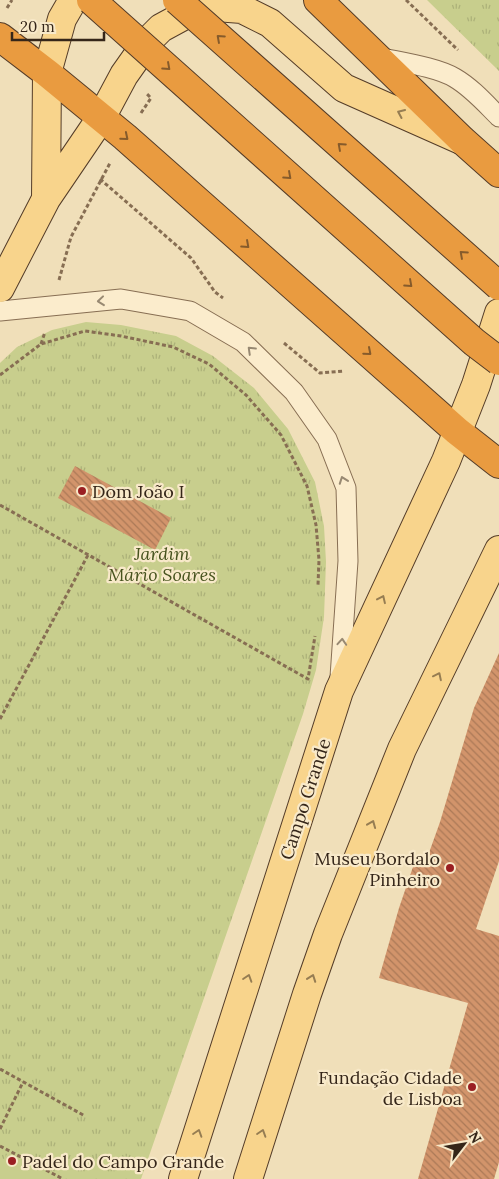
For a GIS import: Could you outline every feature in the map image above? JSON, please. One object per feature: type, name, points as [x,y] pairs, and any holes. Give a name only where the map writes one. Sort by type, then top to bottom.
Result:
[{"type":"highway","points":[[91,0],[474,342],[499,361]]},
{"type":"highway","points":[[178,0],[499,286]]},
{"type":"highway","points":[[318,0],[497,174]]},
{"type":"highway","points":[[0,37],[125,137],[458,431],[499,464]]},
{"type":"main road","points":[[46,200],[47,73],[62,19],[73,0]]},
{"type":"main road","points":[[0,288],[46,200],[101,118],[124,74],[148,41],[161,28],[185,15],[216,7],[242,9],[270,23],[344,88],[462,140]]},
{"type":"main road","name":"Campo Grande","points":[[183,1179],[339,691],[446,461],[476,385],[499,313]]},
{"type":"main road","points":[[248,1179],[306,994],[328,934],[402,749],[499,550]]},
{"type":"main road","points":[[471,606],[499,580]]},
{"type":"lane","points":[[376,57],[453,76],[472,89],[499,117]]},
{"type":"lane","points":[[0,311],[121,299],[190,311],[243,342],[294,392],[327,439],[346,488],[348,561],[339,691]]},
{"type":"path","points":[[406,0],[463,54]]},
{"type":"path","points":[[41,344],[71,237],[100,179],[125,137]]},
{"type":"path","points":[[100,179],[192,258],[215,292],[230,303]]},
{"type":"path","points":[[0,374],[41,344],[85,331],[121,336],[173,347],[209,364],[246,395],[281,435],[307,486],[316,525],[319,560],[318,588]]},
{"type":"path","points":[[277,337],[320,373],[346,370]]},
{"type":"path","points":[[0,505],[308,679],[315,634]]},
{"type":"path","points":[[0,719],[88,555]]},
{"type":"path","points":[[0,1069],[84,1116]]},
{"type":"path","points":[[0,1129],[23,1082]]},
{"type":"path","points":[[0,1146],[63,1179]]},
{"type":"green space","points":[[427,0],[499,0],[499,71]]},
{"type":"green space","name":"Jardim Mário Soares","points":[[86,322],[121,325],[176,336],[213,356],[254,388],[288,429],[315,482],[324,526],[326,562],[324,617],[316,670],[303,714],[141,1179],[0,1179],[0,363],[17,347],[52,330]]},
{"type":"green space","name":"Padel do Campo Grande","points":[[7,1154],[55,1179],[0,1179],[0,1168]]},
{"type":"building","points":[[75,466],[171,518],[155,550],[58,498]]},
{"type":"building","points":[[499,653],[499,861],[476,929],[499,936],[499,1162],[494,1179],[418,1179],[468,1003],[379,978],[415,861],[425,864],[440,822],[474,708]]},
{"type":"place","name":"Dom João I","points":[[82,491]]},
{"type":"place","name":"Museu Bordalo Pinheiro","points":[[450,868]]},
{"type":"place","name":"Fundação Cidade de Lisboa","points":[[472,1087]]},
{"type":"place","name":"Padel do Campo Grande","points":[[12,1161]]}]
